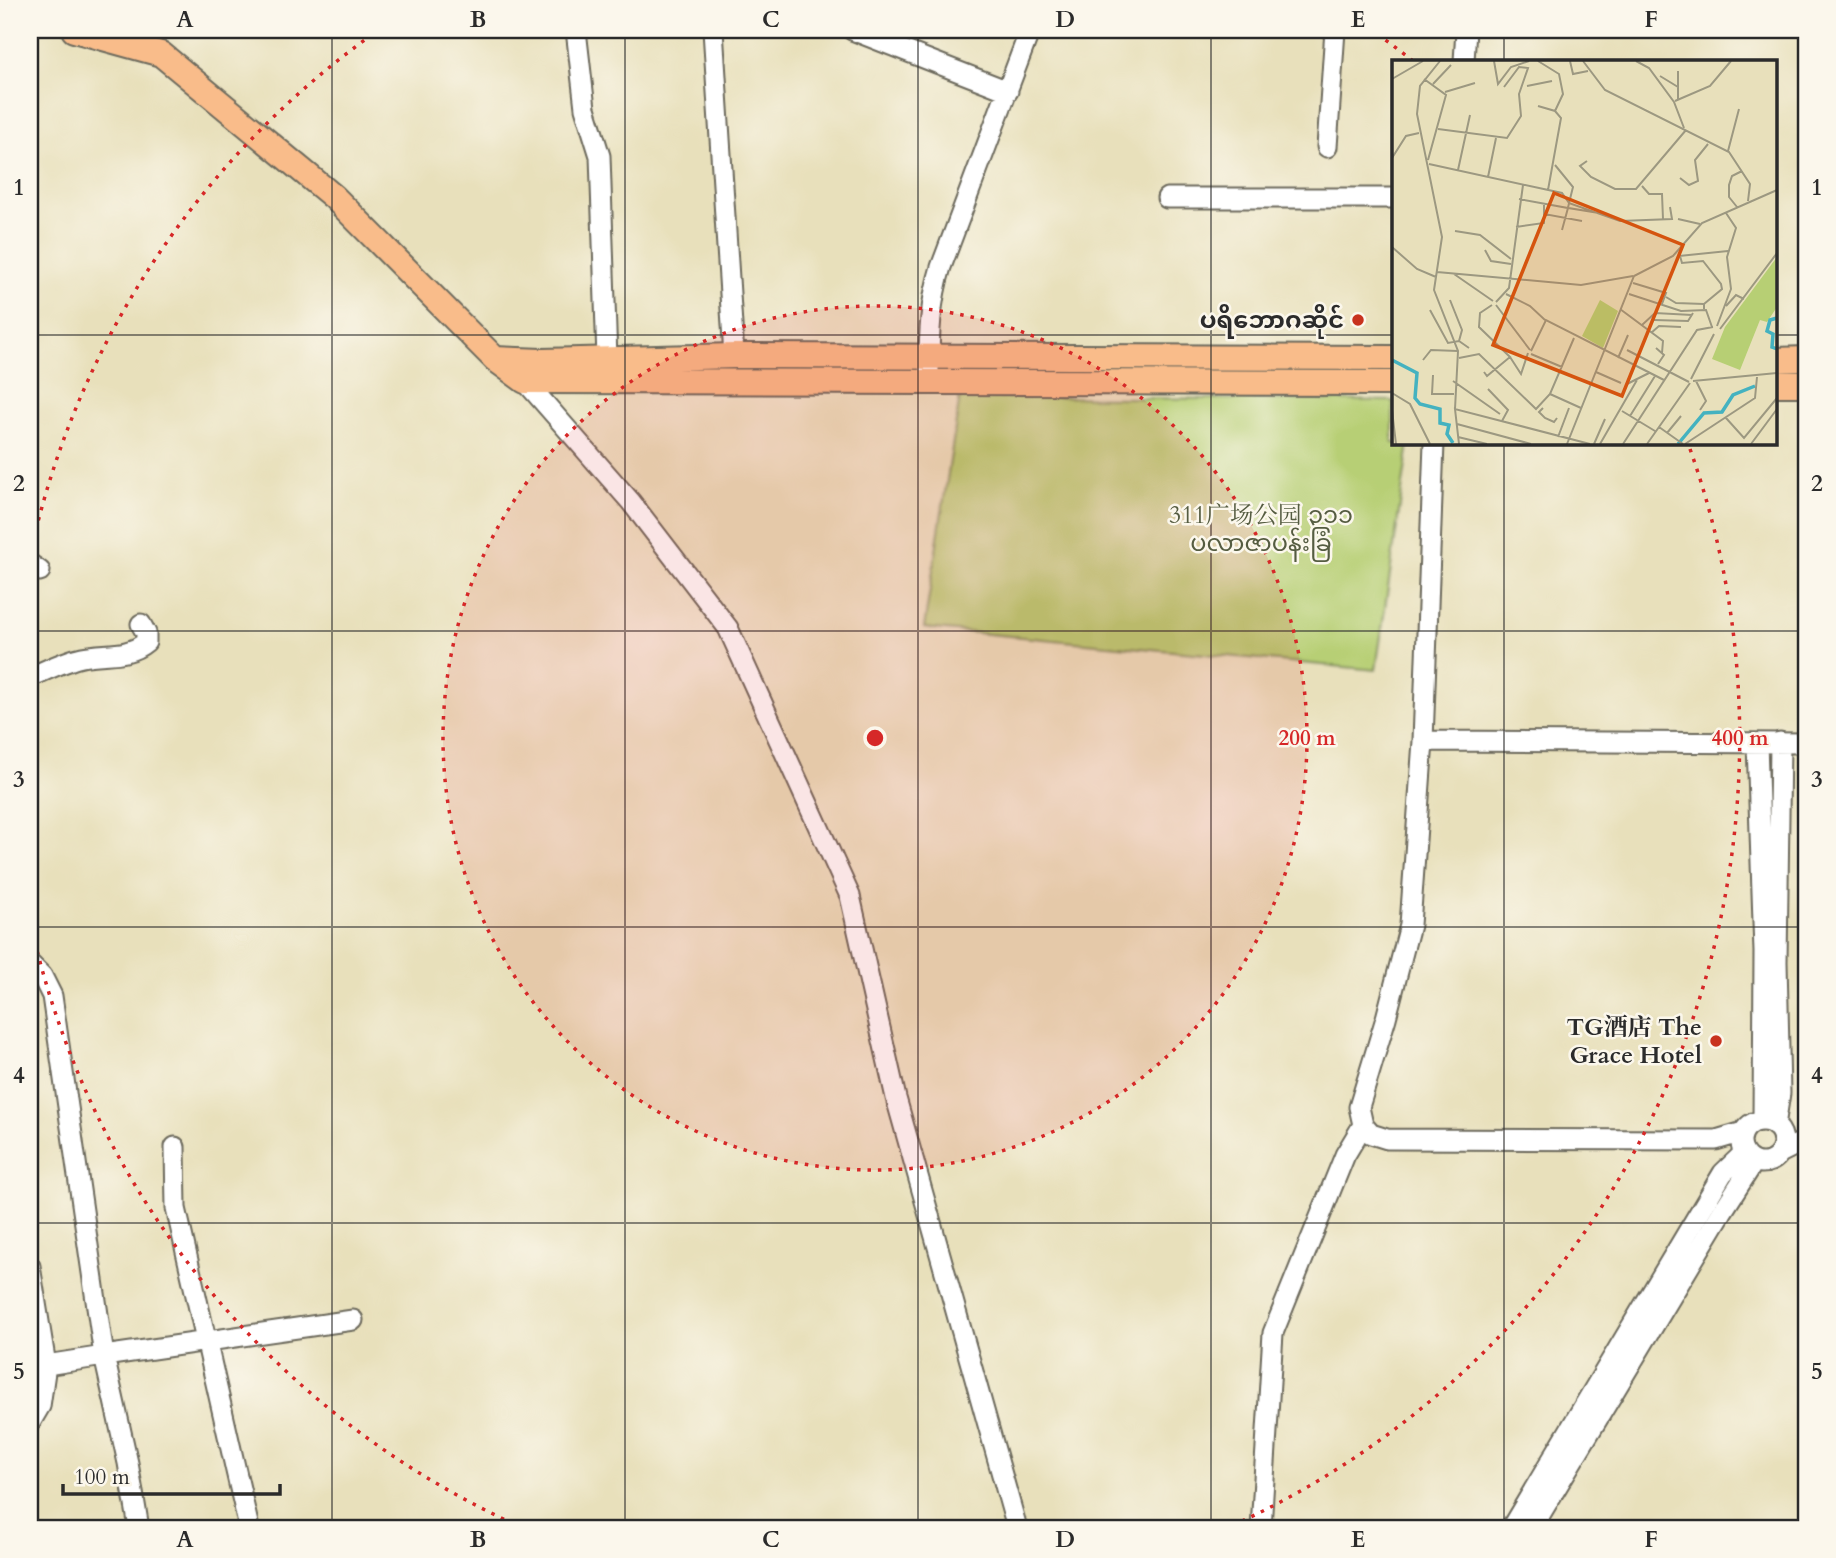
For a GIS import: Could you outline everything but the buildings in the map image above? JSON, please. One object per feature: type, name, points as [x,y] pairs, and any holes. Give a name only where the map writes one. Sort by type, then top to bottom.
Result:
[{"type":"main road","points":[[74,30],[137,39],[161,54],[334,197],[495,359],[525,381],[1392,383]]},
{"type":"main road","points":[[495,359],[734,356],[1392,358]]},
{"type":"main road","points":[[1080,357],[1080,383]]},
{"type":"main road","points":[[1231,358],[1232,383]]},
{"type":"main road","points":[[1776,360],[1806,359]]},
{"type":"main road","points":[[1776,384],[1806,384]]},
{"type":"street","points":[[576,30],[585,108],[600,156],[607,359]]},
{"type":"street","points":[[713,30],[734,356]]},
{"type":"street","points":[[852,30],[1008,91]]},
{"type":"street","points":[[929,382],[932,296],[1030,30]]},
{"type":"street","points":[[1327,147],[1335,30]]},
{"type":"street","points":[[1464,60],[1466,30]]},
{"type":"street","points":[[1167,198],[1392,198]]},
{"type":"street","points":[[525,381],[631,502],[728,628],[850,896],[896,1098],[1017,1528]]},
{"type":"street","points":[[1434,444],[1423,741],[1410,925],[1359,1107],[1363,1125],[1371,1134],[1387,1139],[1716,1140],[1746,1149],[1772,1161],[1784,1137],[1780,1093],[1777,962],[1780,742]]},
{"type":"street","points":[[30,677],[85,656],[121,654],[140,647],[146,642],[146,633],[141,624]]},
{"type":"street","points":[[1423,741],[1806,743]]},
{"type":"street","points":[[1758,743],[1764,952],[1784,1137]]},
{"type":"street","points":[[30,964],[42,976],[52,996],[104,1356],[128,1463],[139,1528]]},
{"type":"street","points":[[1532,1528],[1593,1409],[1682,1260],[1723,1173],[1746,1149],[1752,1124],[1784,1137]]},
{"type":"street","points":[[1262,1528],[1273,1333],[1345,1155],[1363,1125]]},
{"type":"street","points":[[175,1147],[176,1208],[249,1528]]},
{"type":"street","points":[[30,1266],[40,1406],[30,1423]]},
{"type":"street","points":[[38,1367],[353,1320]]},
{"type":"street","points":[[1511,1528],[1593,1409]]},
{"type":"green space","name":"311广场公园 ၃၁၁ ပလာဇာပန်းခြံ","points":[[960,396],[1392,401],[1392,444],[1409,444],[1376,670],[924,628]]},
{"type":"place","name":"ပရိဘောဂဆိုင်","points":[[1358,320]]},
{"type":"place","name":"TG酒店 The Grace Hotel","points":[[1716,1041]]}]
